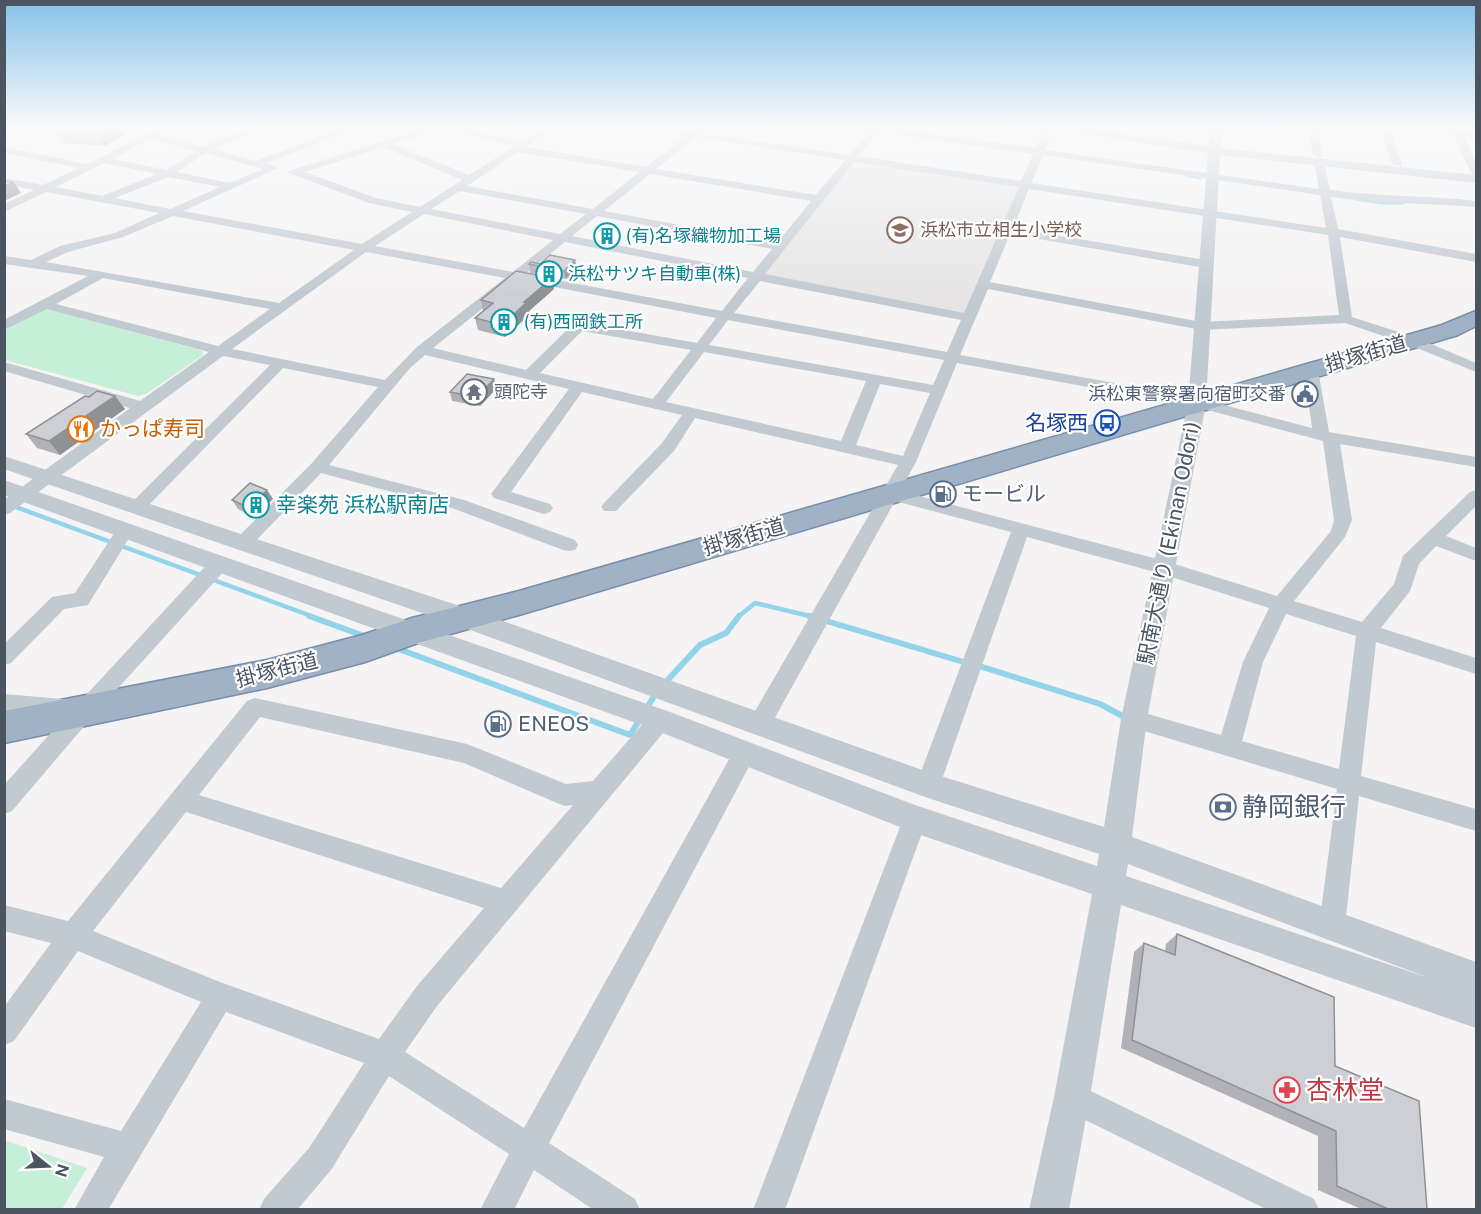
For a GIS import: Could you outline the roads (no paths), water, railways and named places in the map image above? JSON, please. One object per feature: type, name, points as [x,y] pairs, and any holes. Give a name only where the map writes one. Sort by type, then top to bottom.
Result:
[{"type":"highway","name":"掛塚街道","points":[[4,727],[267,674],[365,648],[412,631],[891,494],[1450,330],[1476,318]]},
{"type":"street","points":[[14,183],[1197,403],[1326,437],[1476,462]]},
{"type":"street","points":[[4,208],[56,183]]},
{"type":"street","points":[[102,199],[145,183]]},
{"type":"street","points":[[215,183],[231,186]]},
{"type":"street","points":[[33,264],[64,249],[119,235],[239,183]]},
{"type":"street","points":[[324,183],[373,201],[970,318]]},
{"type":"street","points":[[11,497],[47,477],[142,406],[364,248],[465,183]]},
{"type":"street","points":[[243,543],[318,467],[405,365],[632,183]]},
{"type":"street","points":[[722,183],[818,199]]},
{"type":"street","points":[[656,405],[755,276],[831,183]]},
{"type":"street","points":[[1008,183],[1333,232],[1476,258]]},
{"type":"street","name":"駅南大通り (Ekinan Odori)","points":[[1049,1209],[1072,1097],[1107,886],[1116,845],[1134,719],[1197,403],[1211,183]]},
{"type":"street","points":[[1239,183],[1375,200],[1421,199],[1476,204]]},
{"type":"street","points":[[1323,183],[1333,232],[1346,319]]},
{"type":"street","points":[[759,725],[908,462],[1024,185]]},
{"type":"street","points":[[458,187],[779,247]]},
{"type":"street","points":[[1006,230],[1205,264]]},
{"type":"street","points":[[4,260],[101,274],[282,307]]},
{"type":"street","points":[[4,326],[101,274]]},
{"type":"street","points":[[982,284],[1201,326],[1346,319],[1412,341],[1476,368]]},
{"type":"street","points":[[45,305],[220,351],[389,385]]},
{"type":"street","points":[[529,375],[579,326],[939,390]]},
{"type":"street","points":[[422,350],[908,462]]},
{"type":"street","points":[[4,657],[59,602],[81,600],[131,518],[281,362]]},
{"type":"street","points":[[4,366],[142,406]]},
{"type":"street","points":[[1229,747],[1253,662],[1281,604],[1339,533],[1343,520],[1311,370]]},
{"type":"street","points":[[846,449],[874,378]]},
{"type":"street","points":[[544,508],[500,494],[578,387]]},
{"type":"street","points":[[610,507],[668,447],[691,413]]},
{"type":"street","points":[[4,462],[47,477],[219,564],[660,720],[915,819],[1476,1011]]},
{"type":"street","points":[[318,467],[458,504],[569,545]]},
{"type":"street","points":[[891,494],[1165,568],[1476,666]]},
{"type":"street","points":[[1332,926],[1367,631],[1403,586],[1410,561],[1476,496]]},
{"type":"street","points":[[11,497],[131,518],[243,543],[463,617],[928,785],[1116,845],[1476,979]]},
{"type":"street","points":[[928,785],[1021,529]]},
{"type":"street","points":[[1432,538],[1476,555]]},
{"type":"street","points":[[4,803],[84,711],[219,564]]},
{"type":"street","points":[[4,1031],[74,936],[255,707],[267,674]]},
{"type":"street","points":[[4,703],[25,703],[84,711]]},
{"type":"street","points":[[255,707],[467,754],[565,795],[599,791]]},
{"type":"street","points":[[1134,719],[1476,820]]},
{"type":"street","points":[[275,1209],[320,1159],[385,1056],[427,996],[660,720]]},
{"type":"street","points":[[496,1209],[745,752]]},
{"type":"street","points":[[181,800],[506,902]]},
{"type":"street","points":[[769,1209],[915,819]]},
{"type":"street","points":[[4,918],[74,936],[220,996],[385,1056],[624,1209]]},
{"type":"street","points":[[90,1209],[220,996]]},
{"type":"street","points":[[1072,1097],[1303,1209]]},
{"type":"street","points":[[4,1114],[127,1148]]},
{"type":"waterway","points":[[1356,199],[1381,203],[1403,203]]},
{"type":"waterway","points":[[13,506],[314,617]]},
{"type":"waterway","points":[[739,616],[755,603],[814,617],[809,616]]},
{"type":"waterway","points":[[309,616],[367,637]]},
{"type":"waterway","points":[[664,684],[700,645],[726,633],[739,616]]},
{"type":"waterway","points":[[823,620],[967,663]]},
{"type":"waterway","points":[[396,648],[630,735],[640,719]]},
{"type":"waterway","points":[[976,665],[1100,704],[1128,719]]},
{"type":"waterway","points":[[645,711],[656,693]]},
{"type":"place","name":"浜松市立相生小学校","points":[[900,230]]},
{"type":"place","name":"(有)名塚織物加工場","points":[[607,236]]},
{"type":"place","name":"浜松サツキ自動車(株)","points":[[549,274]]},
{"type":"place","name":"(有)西岡鉄工所","points":[[504,322]]},
{"type":"place","name":"頭陀寺","points":[[474,392]]},
{"type":"place","name":"浜松東警察署向宿町交番","points":[[1305,394]]},
{"type":"place","name":"名塚西","points":[[1107,423]]},
{"type":"place","name":"かっぱ寿司","points":[[81,429]]},
{"type":"place","name":"モービル","points":[[943,494]]},
{"type":"place","name":"幸楽苑 浜松駅南店","points":[[256,505]]},
{"type":"place","name":"ENEOS","points":[[498,724]]},
{"type":"place","name":"静岡銀行","points":[[1223,807]]},
{"type":"place","name":"杏林堂","points":[[1287,1090]]}]
